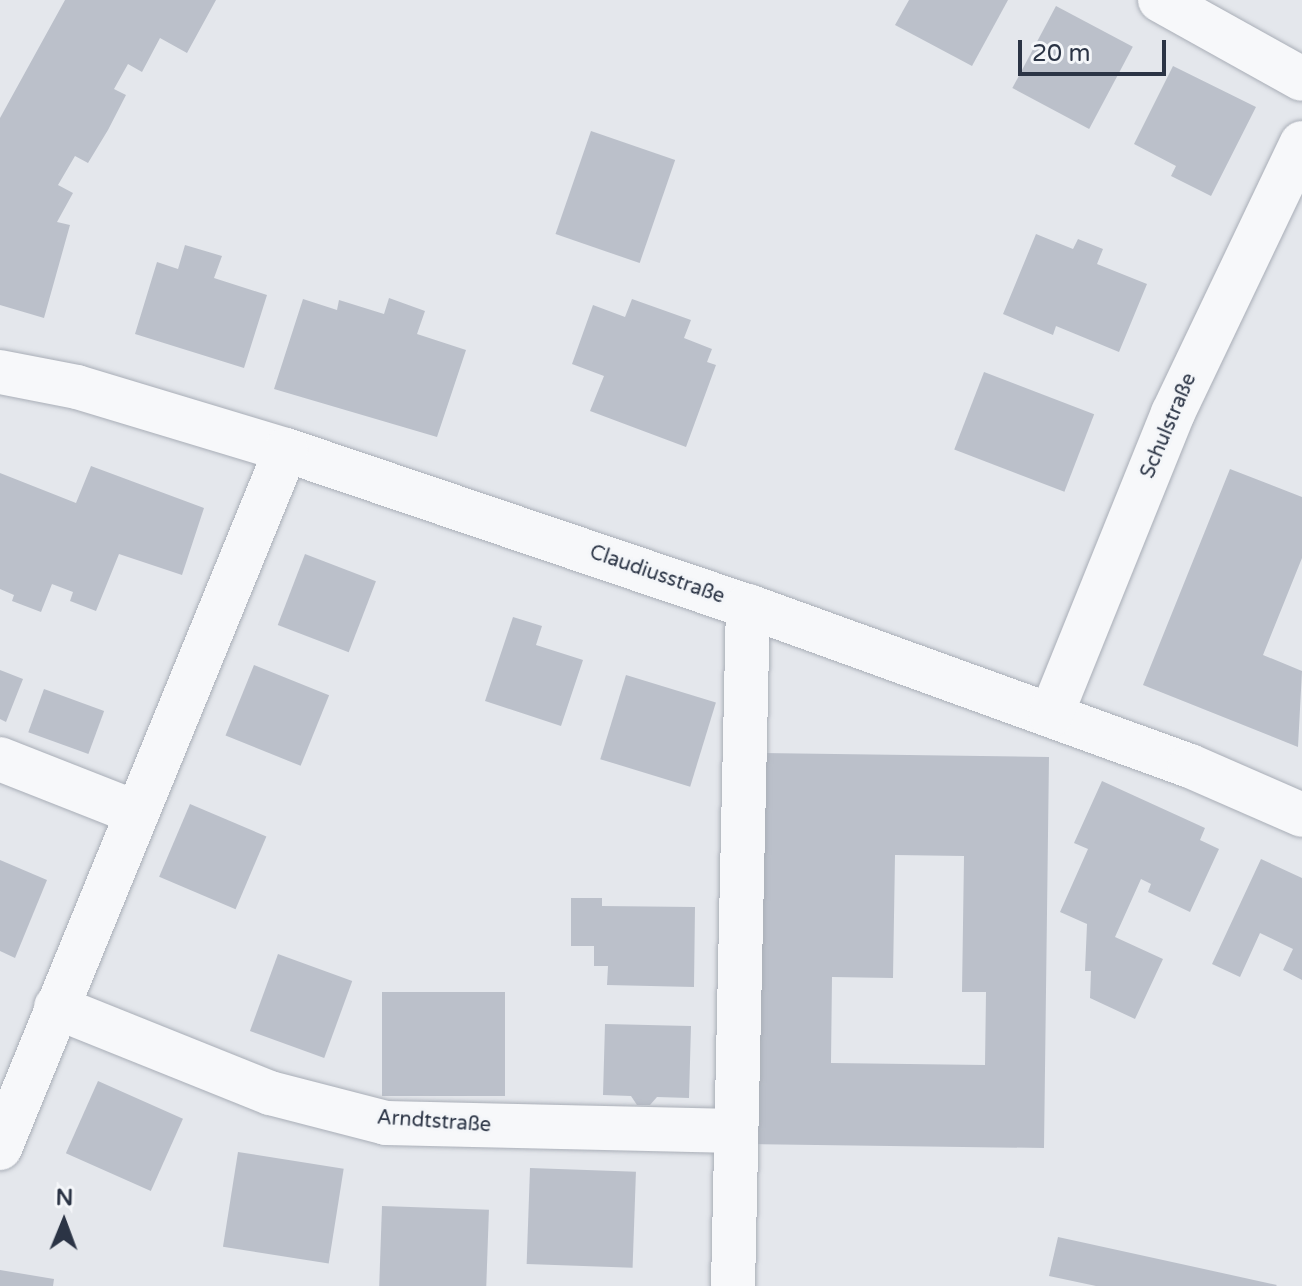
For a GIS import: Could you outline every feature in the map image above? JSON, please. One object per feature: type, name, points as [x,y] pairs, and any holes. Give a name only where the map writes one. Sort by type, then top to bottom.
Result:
[{"type":"street","points":[[1160,0],[1302,79]]},
{"type":"street","name":"Schulstraße","points":[[1051,715],[1173,413],[1302,143]]},
{"type":"street","name":"Claudiusstraße","points":[[0,372],[77,387],[286,450],[748,606],[1051,715],[1302,815]]},
{"type":"street","points":[[0,1148],[286,450]]},
{"type":"street","points":[[733,1286],[748,606]]},
{"type":"street","points":[[0,759],[137,813]]},
{"type":"street","name":"Arndtstraße","points":[[56,1007],[270,1093],[386,1123],[736,1131]]},
{"type":"building","points":[[65,0],[216,0],[187,53],[160,38],[142,72],[128,64],[114,89],[126,95],[108,130],[88,163],[75,156],[58,185],[73,193],[57,222],[70,225],[44,318],[0,305],[0,118]]},
{"type":"building","points":[[909,0],[1008,0],[972,66],[895,25]]},
{"type":"building","points":[[1056,6],[1133,47],[1089,129],[1012,88]]},
{"type":"building","points":[[1173,66],[1256,107],[1211,196],[1171,176],[1176,166],[1134,144]]},
{"type":"building","points":[[591,131],[675,160],[640,263],[556,234]]},
{"type":"building","points":[[1036,234],[1073,249],[1078,239],[1103,249],[1097,264],[1147,284],[1119,352],[1056,326],[1053,335],[1003,314]]},
{"type":"building","points":[[185,245],[222,256],[214,278],[267,295],[244,368],[135,334],[157,262],[178,269]]},
{"type":"building","points":[[389,298],[425,311],[417,334],[466,350],[437,437],[274,389],[303,299],[337,310],[339,300],[384,314]]},
{"type":"building","points":[[632,299],[691,320],[684,338],[712,349],[707,362],[716,365],[686,447],[590,411],[604,376],[572,364],[593,305],[625,317]]},
{"type":"building","points":[[984,372],[1094,414],[1064,492],[954,449]]},
{"type":"building","points":[[91,466],[204,508],[182,575],[119,554],[96,611],[70,601],[73,592],[52,584],[41,612],[12,601],[14,595],[0,589],[0,473],[76,503]]},
{"type":"building","points":[[1230,469],[1302,497],[1302,558],[1263,655],[1302,671],[1298,747],[1143,685]]},
{"type":"building","points":[[305,554],[376,581],[349,652],[278,625]]},
{"type":"building","points":[[513,617],[542,626],[536,645],[583,660],[561,726],[485,701]]},
{"type":"building","points":[[254,665],[329,695],[301,766],[226,735]]},
{"type":"building","points":[[0,670],[23,679],[6,722],[0,719]]},
{"type":"building","points":[[626,675],[716,702],[690,787],[600,759]]},
{"type":"building","points":[[44,689],[104,711],[88,754],[28,732]]},
{"type":"building","points":[[756,753],[1049,757],[1044,1148],[752,1144]],"holes":[[[895,855],[964,856],[962,992],[986,992],[985,1065],[831,1063],[832,977],[893,978]]]},
{"type":"building","points":[[1102,781],[1205,828],[1200,840],[1219,849],[1190,912],[1148,892],[1151,884],[1141,879],[1115,937],[1163,959],[1135,1019],[1090,998],[1091,971],[1085,971],[1087,924],[1060,912],[1088,849],[1074,843]]},
{"type":"building","points":[[190,804],[266,836],[236,909],[159,877]]},
{"type":"building","points":[[1261,859],[1302,878],[1302,980],[1283,970],[1293,949],[1260,933],[1240,977],[1212,964]]},
{"type":"building","points":[[0,860],[47,880],[15,958],[0,951]]},
{"type":"building","points":[[571,898],[602,898],[602,906],[695,907],[694,987],[607,985],[608,966],[594,966],[594,946],[571,946]]},
{"type":"building","points":[[278,954],[352,981],[324,1058],[250,1031]]},
{"type":"building","points":[[382,992],[505,992],[505,1096],[382,1096]]},
{"type":"building","points":[[605,1024],[691,1026],[689,1098],[657,1097],[650,1105],[637,1105],[631,1096],[603,1095]]},
{"type":"building","points":[[98,1081],[183,1119],[151,1191],[66,1153]]},
{"type":"building","points":[[238,1152],[344,1169],[329,1264],[223,1247]]},
{"type":"building","points":[[530,1168],[636,1172],[633,1268],[527,1264]]},
{"type":"building","points":[[382,1206],[489,1210],[486,1286],[379,1286]]},
{"type":"building","points":[[1058,1237],[1277,1285],[1096,1286],[1049,1276]]},
{"type":"building","points":[[0,1270],[54,1279],[53,1286],[0,1286]]}]
